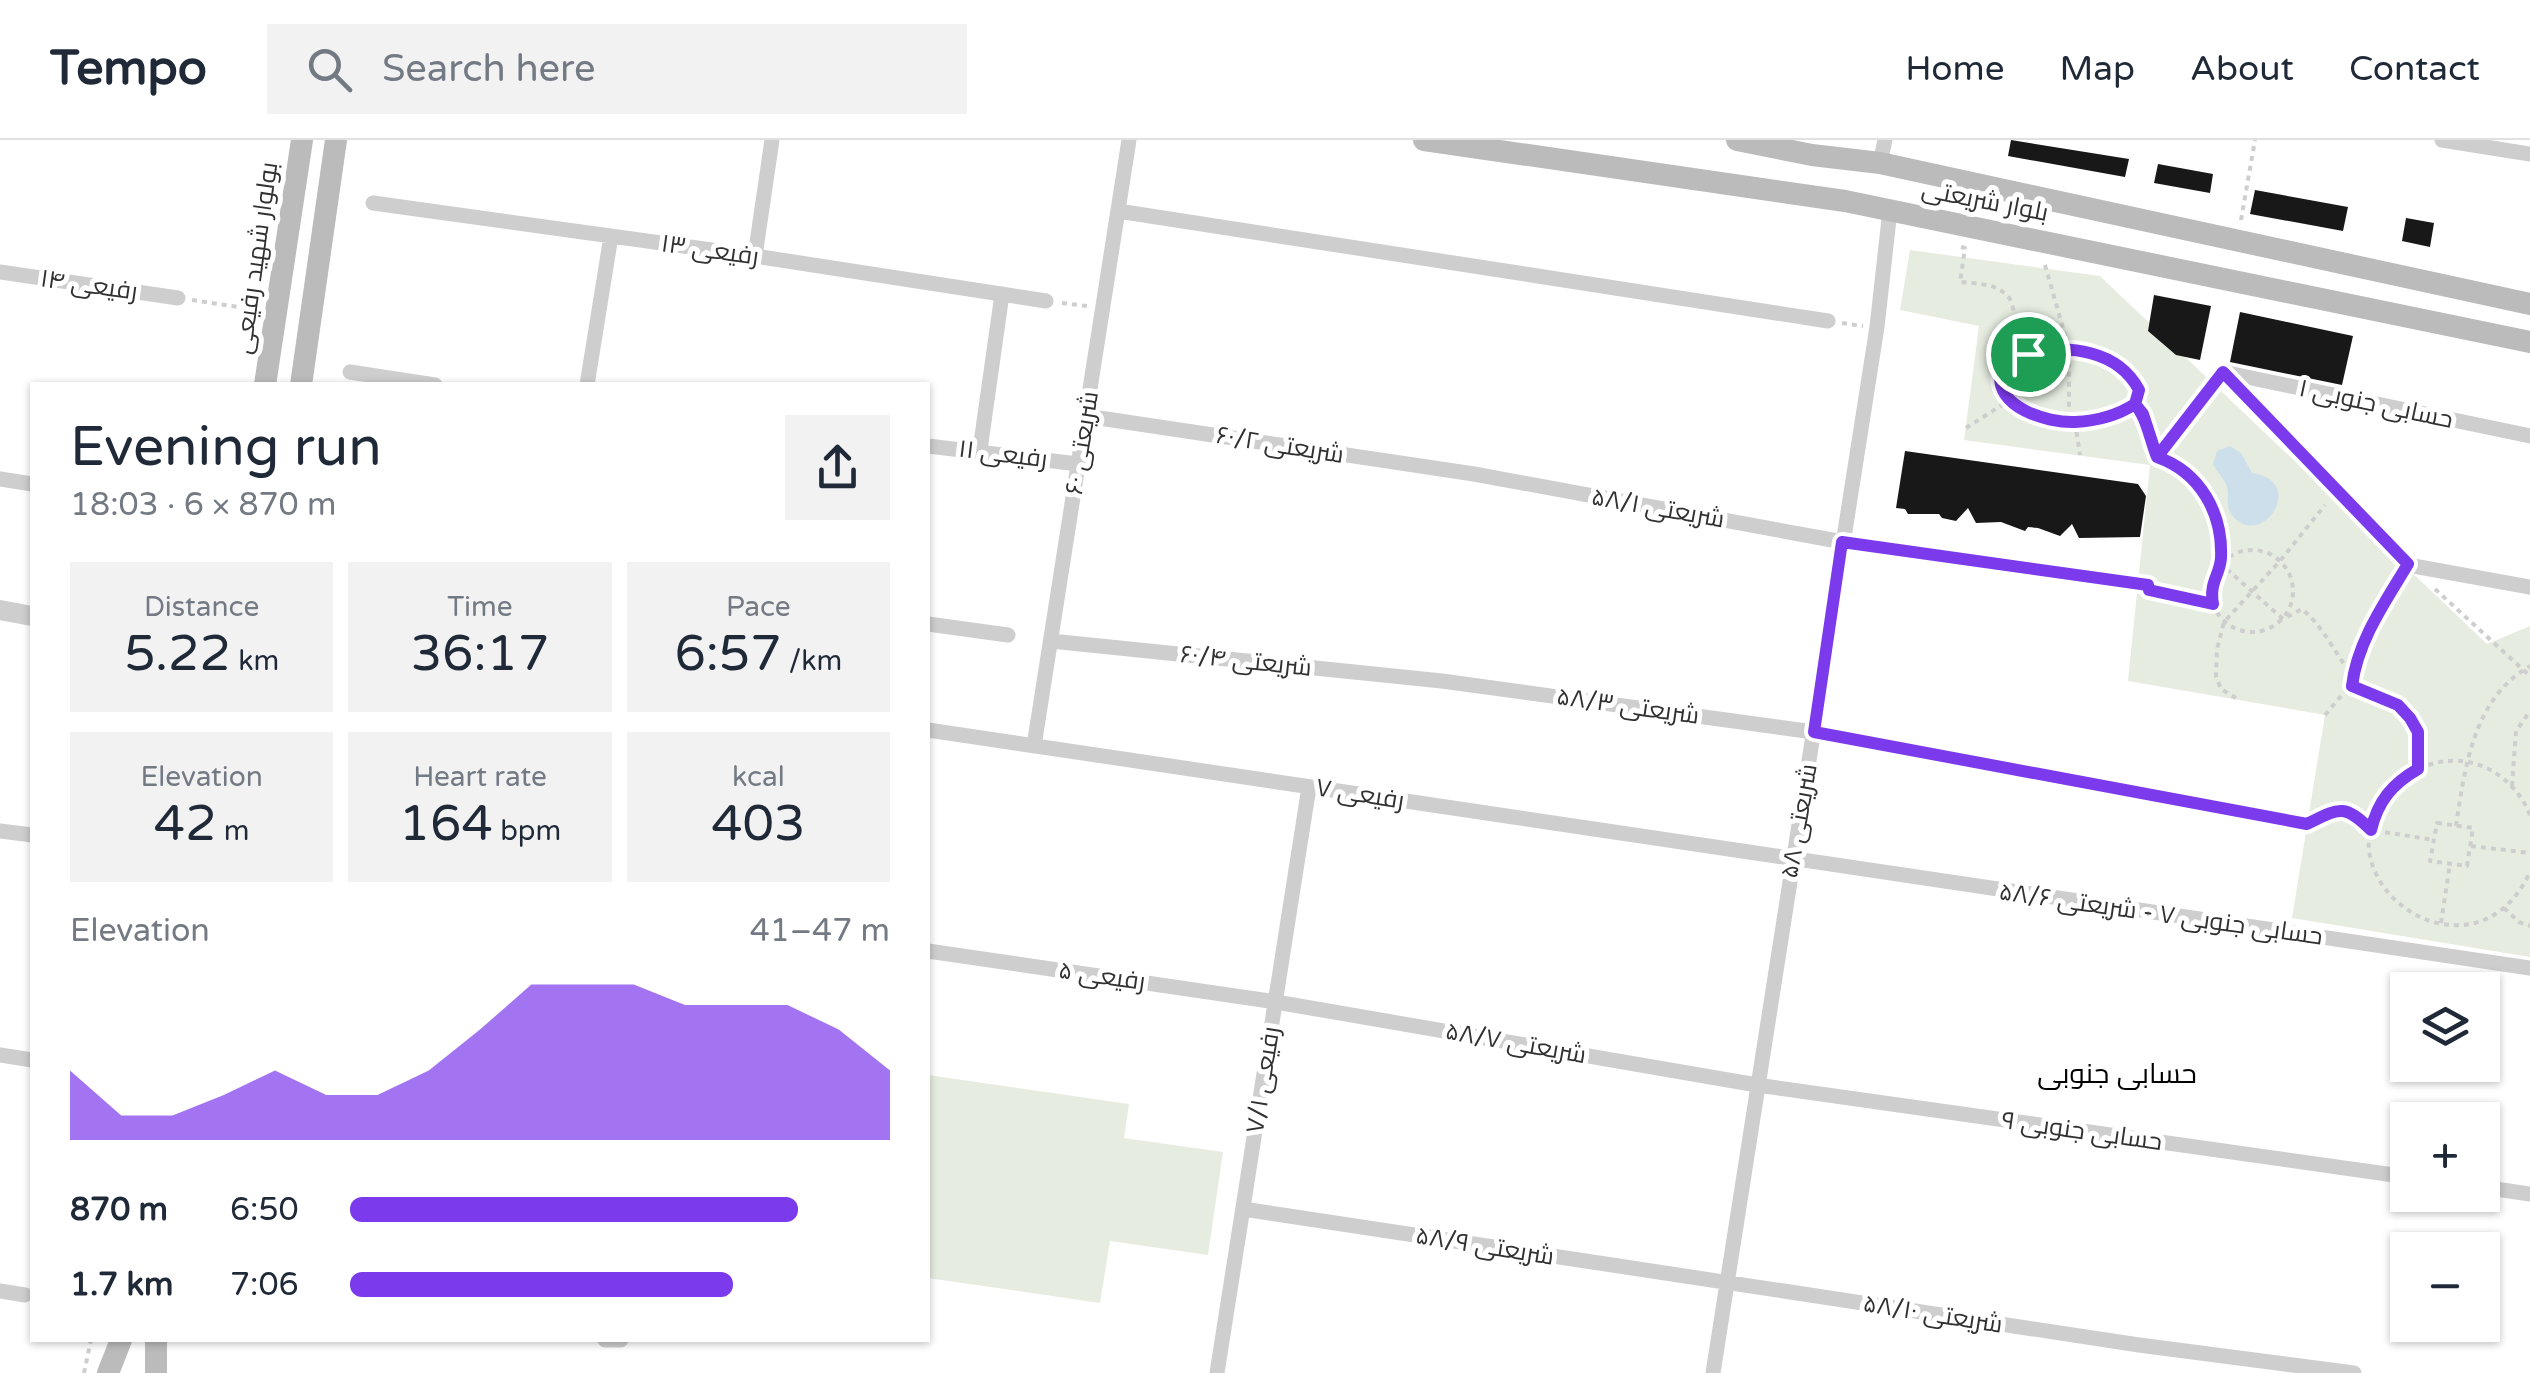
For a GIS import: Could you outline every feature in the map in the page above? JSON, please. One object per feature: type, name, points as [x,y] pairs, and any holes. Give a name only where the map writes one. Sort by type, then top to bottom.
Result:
[{"type":"main road","name":"بولوار شهید رفیعی","points":[[265,382],[302,140]]},
{"type":"main road","points":[[301,382],[336,140]]},
{"type":"main road","name":"بلوار شریعتی","points":[[1424,140],[1890,210],[2530,342]]},
{"type":"main road","name":"بلوار شریعتی","points":[[1737,140],[1812,155],[1882,152],[2238,240],[2530,304]]},
{"type":"main road","points":[[108,1373],[119,1342]]},
{"type":"main road","points":[[156,1342],[156,1373]]},
{"type":"street","points":[[754,256],[772,140]]},
{"type":"street","name":"شریعتی ۶۰","points":[[1034,746],[1129,140]]},
{"type":"street","points":[[2442,140],[2530,154]]},
{"type":"street","name":"رفیعی ۱۳","points":[[373,203],[1046,301]]},
{"type":"street","name":"شریعتی ۵۸","points":[[1713,1373],[1877,328],[1890,210]]},
{"type":"street","points":[[1118,211],[1828,321]]},
{"type":"street","points":[[588,382],[612,236]]},
{"type":"street","name":"رفیعی ۱۴","points":[[0,272],[178,298]]},
{"type":"street","points":[[980,450],[1002,294]]},
{"type":"street","points":[[350,372],[415,382]]},
{"type":"street","points":[[2223,372],[2408,564],[2530,587]]},
{"type":"street","name":"حسابی جنوبی ۱","points":[[2223,372],[2530,436]]},
{"type":"street","name":"شریعتی ۶۰/۲","points":[[1086,416],[1474,474]]},
{"type":"street","name":"رفیعی ۱۱","points":[[930,446],[1078,464]]},
{"type":"street","name":"شریعتی ۵۸/۱","points":[[1474,474],[1842,542],[2112,580]]},
{"type":"street","points":[[0,479],[30,484]]},
{"type":"street","points":[[0,610],[30,616]]},
{"type":"street","points":[[930,624],[1008,635]]},
{"type":"street","name":"شریعتی ۶۰/۴","points":[[1051,641],[1442,681]]},
{"type":"street","name":"شریعتی ۵۸/۳","points":[[1442,681],[1814,732],[2307,824]]},
{"type":"street","name":"رفیعی ۷","points":[[930,730],[1792,859]]},
{"type":"street","name":"رفیعی ۷/۱","points":[[1217,1373],[1309,787]]},
{"type":"street","points":[[0,831],[30,836]]},
{"type":"street","name":"حسابی جنوبی ۷ - شریعتی ۵۸/۶","points":[[1792,859],[2530,968]]},
{"type":"street","name":"رفیعی ۵","points":[[930,951],[1276,1002]]},
{"type":"street","name":"شریعتی ۵۸/۷","points":[[1276,1002],[1757,1085]]},
{"type":"street","points":[[0,1055],[30,1060]]},
{"type":"street","name":"حسابی جنوبی ۹","points":[[1757,1085],[2390,1174]]},
{"type":"street","points":[[2500,1190],[2530,1194]]},
{"type":"street","name":"شریعتی ۵۸/۹","points":[[1243,1210],[1727,1283]]},
{"type":"street","name":"شریعتی ۵۸/۱۰","points":[[1727,1283],[2354,1373]]},
{"type":"street","points":[[0,1292],[25,1295]]},
{"type":"path","points":[[2238,240],[2255,140]]},
{"type":"path","points":[[1948,245],[1964,248],[1960,282],[1998,287],[2010,299],[2028,354]]},
{"type":"path","points":[[2045,265],[2069,349],[2072,422],[2080,455]]},
{"type":"path","points":[[178,298],[276,313]]},
{"type":"path","points":[[1046,301],[1102,308]]},
{"type":"path","points":[[1828,321],[1877,328]]},
{"type":"path","points":[[2069,349],[2121,367],[2139,390],[2135,404],[2122,413],[2072,422],[2019,406],[2001,390],[2001,371],[2028,354],[2069,349]]},
{"type":"path","points":[[2157,457],[2223,372]]},
{"type":"path","points":[[1966,428],[2002,405],[2018,401],[2019,406]]},
{"type":"path","points":[[2135,404],[2143,414],[2157,457]]},
{"type":"path","points":[[2157,457],[2178,464],[2206,494],[2220,536],[2222,564],[2283,619]]},
{"type":"path","points":[[2236,698],[2221,689],[2216,676],[2224,622],[2280,561],[2336,490]]},
{"type":"path","points":[[2283,619],[2294,590],[2280,561],[2271,554],[2250,550],[2222,564],[2212,582],[2213,604],[2224,622],[2254,633],[2274,626],[2302,609],[2323,630],[2330,647],[2353,676]]},
{"type":"path","points":[[2418,769],[2418,732],[2410,718],[2398,705],[2352,686],[2372,624],[2408,564],[2530,676]]},
{"type":"path","points":[[2112,580],[2148,585],[2149,590],[2213,604]]},
{"type":"path","points":[[2456,826],[2466,762],[2480,719],[2530,666]]},
{"type":"path","points":[[2325,715],[2353,676]]},
{"type":"path","points":[[2512,786],[2516,731],[2530,711]]},
{"type":"path","points":[[2530,815],[2512,786],[2487,769],[2466,762],[2443,762],[2418,769],[2390,790],[2371,830],[2372,860],[2384,888],[2404,910],[2441,924],[2478,922],[2504,908],[2530,872]]},
{"type":"path","points":[[2307,824],[2328,812],[2346,810],[2371,830],[2434,840]]},
{"type":"path","points":[[2436,822],[2456,826],[2474,828],[2467,866],[2430,860],[2436,822]]},
{"type":"path","points":[[2470,846],[2530,854]]},
{"type":"path","points":[[2441,924],[2450,864]]},
{"type":"path","points":[[2504,908],[2530,926]]},
{"type":"path","points":[[84,1373],[91,1342]]},
{"type":"shaded area","points":[[1910,250],[2100,276],[2487,644],[2530,626],[2530,957],[2292,918],[2325,715],[2128,681],[2150,465],[1964,440],[1979,326],[1900,310]]},
{"type":"shaded area","points":[[930,1075],[1129,1104],[1124,1138],[1223,1152],[1208,1255],[1110,1241],[1100,1303],[930,1278]]},
{"type":"water","points":[[2230,446],[2241,453],[2252,473],[2269,479],[2277,488],[2274,511],[2255,525],[2244,524],[2232,515],[2226,484],[2213,464],[2217,451]]},
{"type":"building","points":[[2011,140],[2129,159],[2125,177],[2008,156]]},
{"type":"building","points":[[2158,164],[2213,174],[2210,193],[2154,183]]},
{"type":"building","points":[[2255,190],[2348,207],[2343,231],[2250,214]]},
{"type":"building","points":[[2406,218],[2434,223],[2430,247],[2402,241]]},
{"type":"building","points":[[2154,295],[2211,306],[2200,360],[2176,355],[2148,331]]},
{"type":"building","points":[[2240,312],[2353,336],[2342,385],[2230,362]]},
{"type":"building","points":[[1905,451],[2138,484],[2146,496],[2140,537],[2079,538],[2072,524],[2060,536],[2038,528],[2028,527],[2025,531],[2001,522],[1976,523],[1968,508],[1956,521],[1939,514],[1908,514],[1905,509],[1896,508]]},
{"type":"district","name":"حسابی جنوبی","points":[[2117,1074]]},
{"type":"route","points":[[2028,354],[2001,371],[2001,390],[2010,402],[2030,412],[2076,422],[2122,413],[2135,404],[2143,414],[2148,434],[2157,457],[2223,372],[2408,564],[2372,624],[2353,676],[2352,686],[2398,705],[2418,732],[2418,769],[2390,790],[2371,830],[2346,810],[2328,812],[2307,824],[1814,732],[1842,542],[2148,585],[2149,590],[2213,604],[2212,582],[2222,564],[2214,512],[2194,478],[2178,464],[2157,457],[2143,414],[2135,404],[2139,390],[2133,378],[2121,367],[2088,353],[2069,349],[2028,354]]}]
